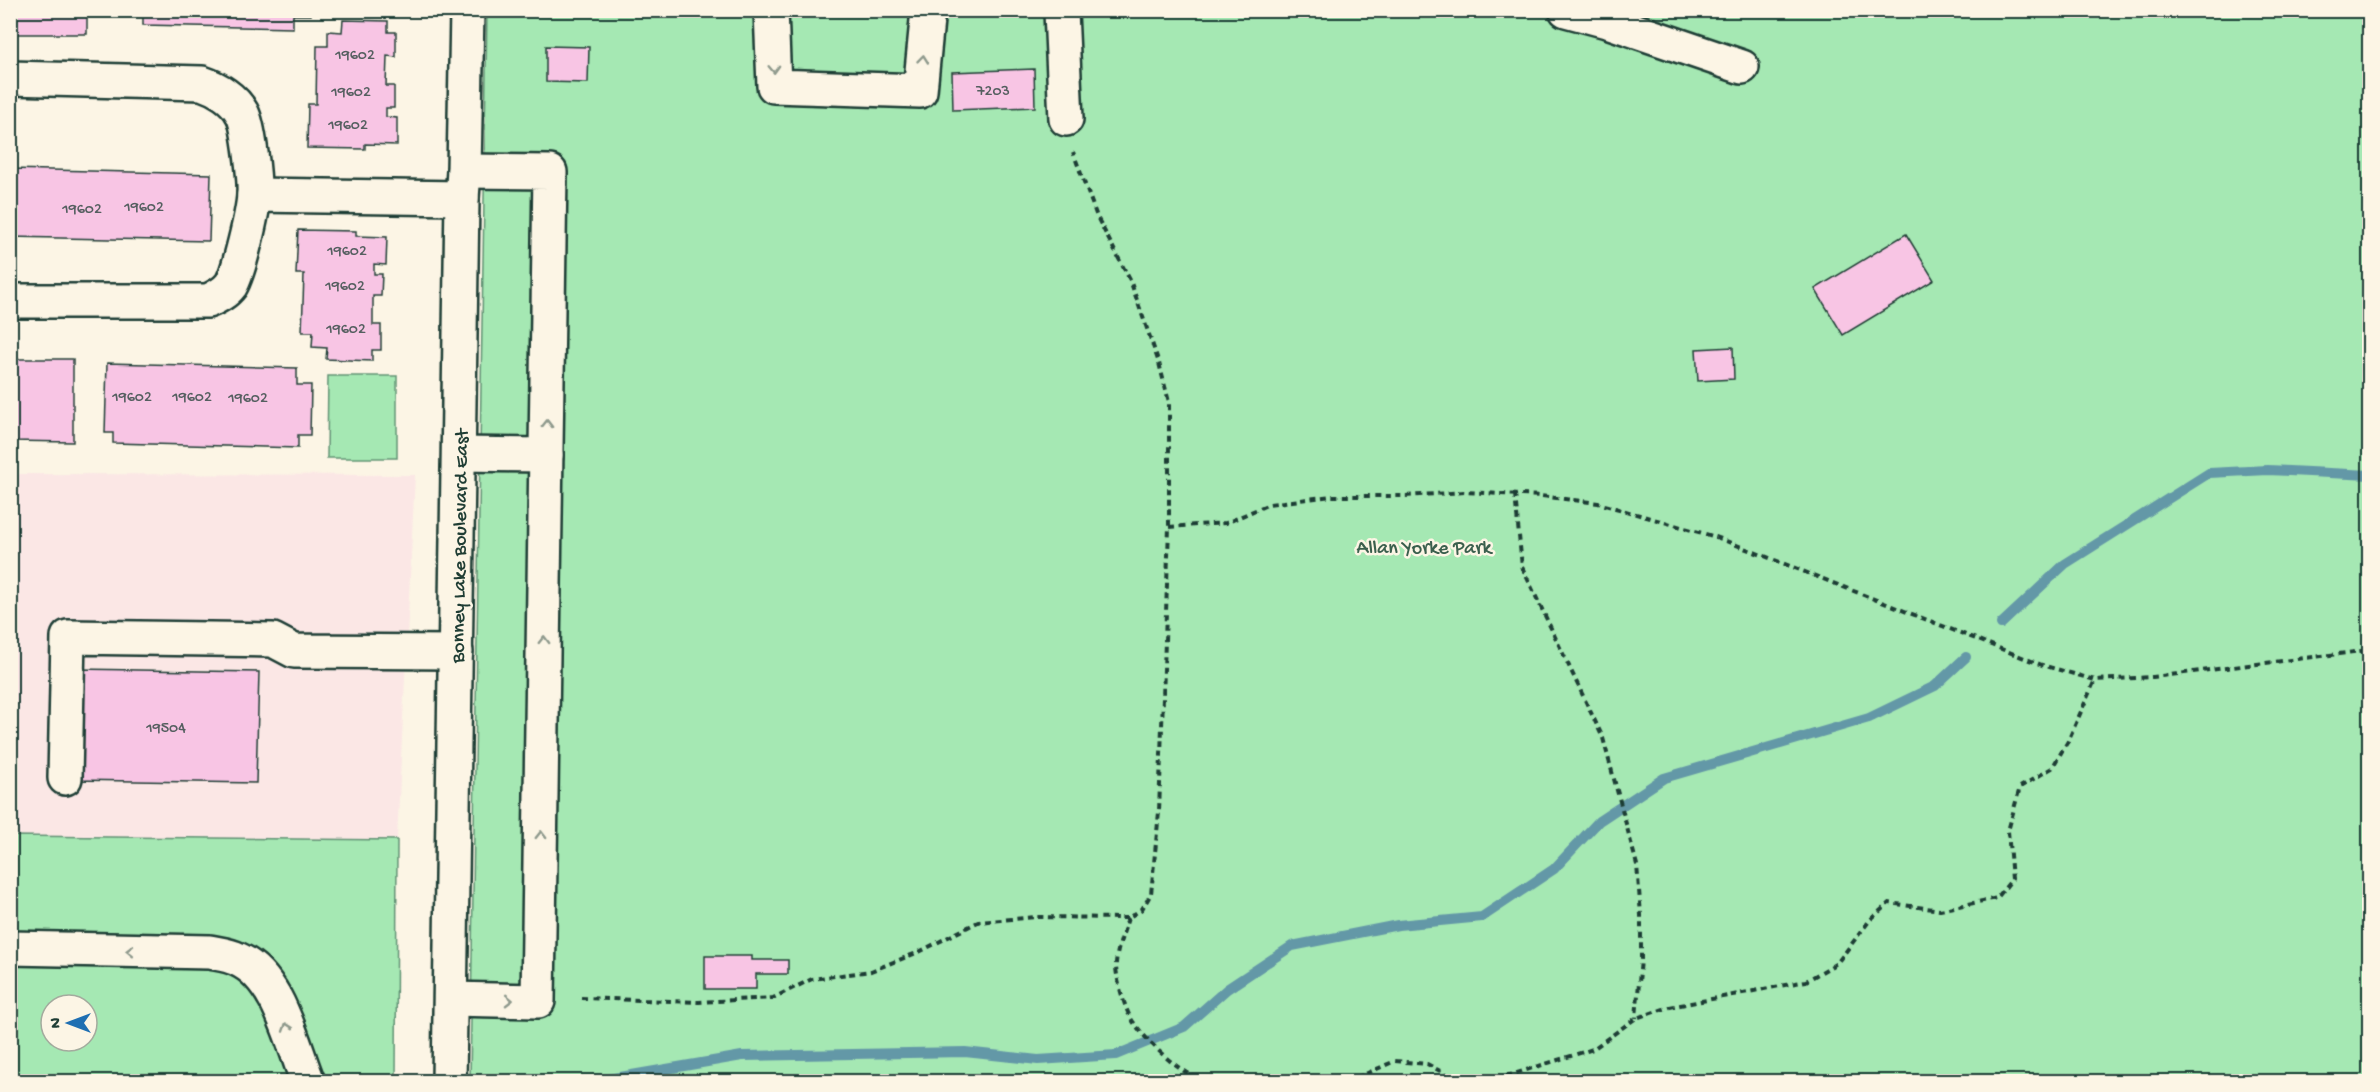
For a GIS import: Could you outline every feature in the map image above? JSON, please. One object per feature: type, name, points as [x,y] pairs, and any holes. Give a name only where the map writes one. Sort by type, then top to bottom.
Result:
[{"type":"street","name":"Bonney Lake Boulevard East","points":[[449,1082],[467,10]]},
{"type":"street","points":[[771,10],[774,86],[920,91],[928,10]]},
{"type":"street","points":[[1566,10],[1607,21],[1742,67]]},
{"type":"street","points":[[1056,11],[1066,119]]},
{"type":"street","points":[[10,78],[202,84],[216,88],[242,113],[248,133],[254,195],[237,272],[230,286],[221,295],[208,301],[10,301]]},
{"type":"street","points":[[254,195],[463,184],[550,172],[538,1001],[451,999]]},
{"type":"street","points":[[459,454],[546,455]]},
{"type":"street","points":[[65,778],[68,637],[273,640],[294,651],[456,652]]},
{"type":"street","points":[[10,948],[210,952],[239,959],[265,980],[282,1009],[308,1082]]},
{"type":"path","points":[[581,998],[699,1002],[773,998],[812,979],[871,971],[919,952],[978,922],[1036,916],[1128,918],[1142,909],[1151,894],[1160,812],[1169,527],[1169,402],[1160,363],[1130,280],[1097,217],[1074,159],[1066,119]]},
{"type":"path","points":[[1169,527],[1226,523],[1269,504],[1331,496],[1406,496],[1464,492],[1515,494],[1598,503],[1716,537],[2042,665],[2095,680],[2153,677],[2370,650]]},
{"type":"path","points":[[1515,494],[1522,567],[1599,728],[1637,865],[1641,915],[1641,959],[1636,1018]]},
{"type":"path","points":[[1274,1082],[1354,1079],[1395,1061],[1427,1064],[1457,1080],[1504,1077],[1593,1049],[1636,1018],[1670,1007],[1806,981],[1837,963],[1870,920],[1889,903],[1940,910],[1997,898],[2012,879],[2008,831],[2020,787],[2052,768],[2068,741],[2095,680]]},
{"type":"path","points":[[1128,918],[1116,964],[1123,996],[1132,1019],[1170,1061],[1203,1081],[1210,1082]]},
{"type":"shaded area","points":[[11,474],[415,475],[397,840],[11,836]]},
{"type":"green space","name":"Allan Yorke Park","points":[[487,11],[2369,11],[2369,1081],[470,1082]]},
{"type":"green space","points":[[328,376],[397,376],[397,458],[327,458]]},
{"type":"green space","points":[[11,836],[397,840],[396,1081],[11,1082]]},
{"type":"building","points":[[10,10],[87,10],[87,34],[10,34]]},
{"type":"building","points":[[143,10],[312,10],[311,15],[293,15],[293,28],[143,25]]},
{"type":"building","points":[[343,20],[388,21],[388,32],[396,32],[396,57],[387,56],[386,86],[394,86],[394,108],[386,108],[386,117],[397,118],[397,145],[365,144],[365,149],[307,148],[308,104],[316,104],[317,46],[328,46],[328,31],[342,32]]},
{"type":"building","points":[[546,46],[589,47],[588,83],[546,82]]},
{"type":"building","points":[[1034,69],[1035,107],[953,110],[952,72]]},
{"type":"building","points":[[10,169],[211,174],[209,241],[10,237]]},
{"type":"building","points":[[298,230],[356,231],[356,236],[387,237],[386,265],[374,264],[374,274],[382,274],[381,296],[373,296],[373,325],[381,325],[381,350],[372,350],[372,361],[326,359],[327,348],[312,347],[313,332],[302,332],[304,274],[296,274]]},
{"type":"building","points":[[1906,234],[1934,280],[1843,335],[1815,289]]},
{"type":"building","points":[[1733,347],[1734,379],[1698,381],[1696,349]]},
{"type":"building","points":[[10,359],[73,359],[73,442],[10,441]]},
{"type":"building","points":[[107,363],[297,368],[297,385],[311,385],[310,435],[298,435],[298,448],[113,443],[113,433],[105,433]]},
{"type":"building","points":[[77,669],[259,672],[256,783],[74,780]]},
{"type":"building","points":[[705,956],[752,956],[752,960],[788,960],[788,974],[756,974],[756,989],[705,989]]},
{"type":"waterway","points":[[2001,624],[2065,564],[2209,473],[2268,470],[2370,475]]},
{"type":"waterway","points":[[591,1082],[742,1056],[965,1052],[1038,1060],[1116,1055],[1184,1027],[1227,989],[1292,946],[1398,925],[1482,917],[1554,869],[1599,821],[1664,778],[1869,718],[1935,686],[1966,657]]}]
